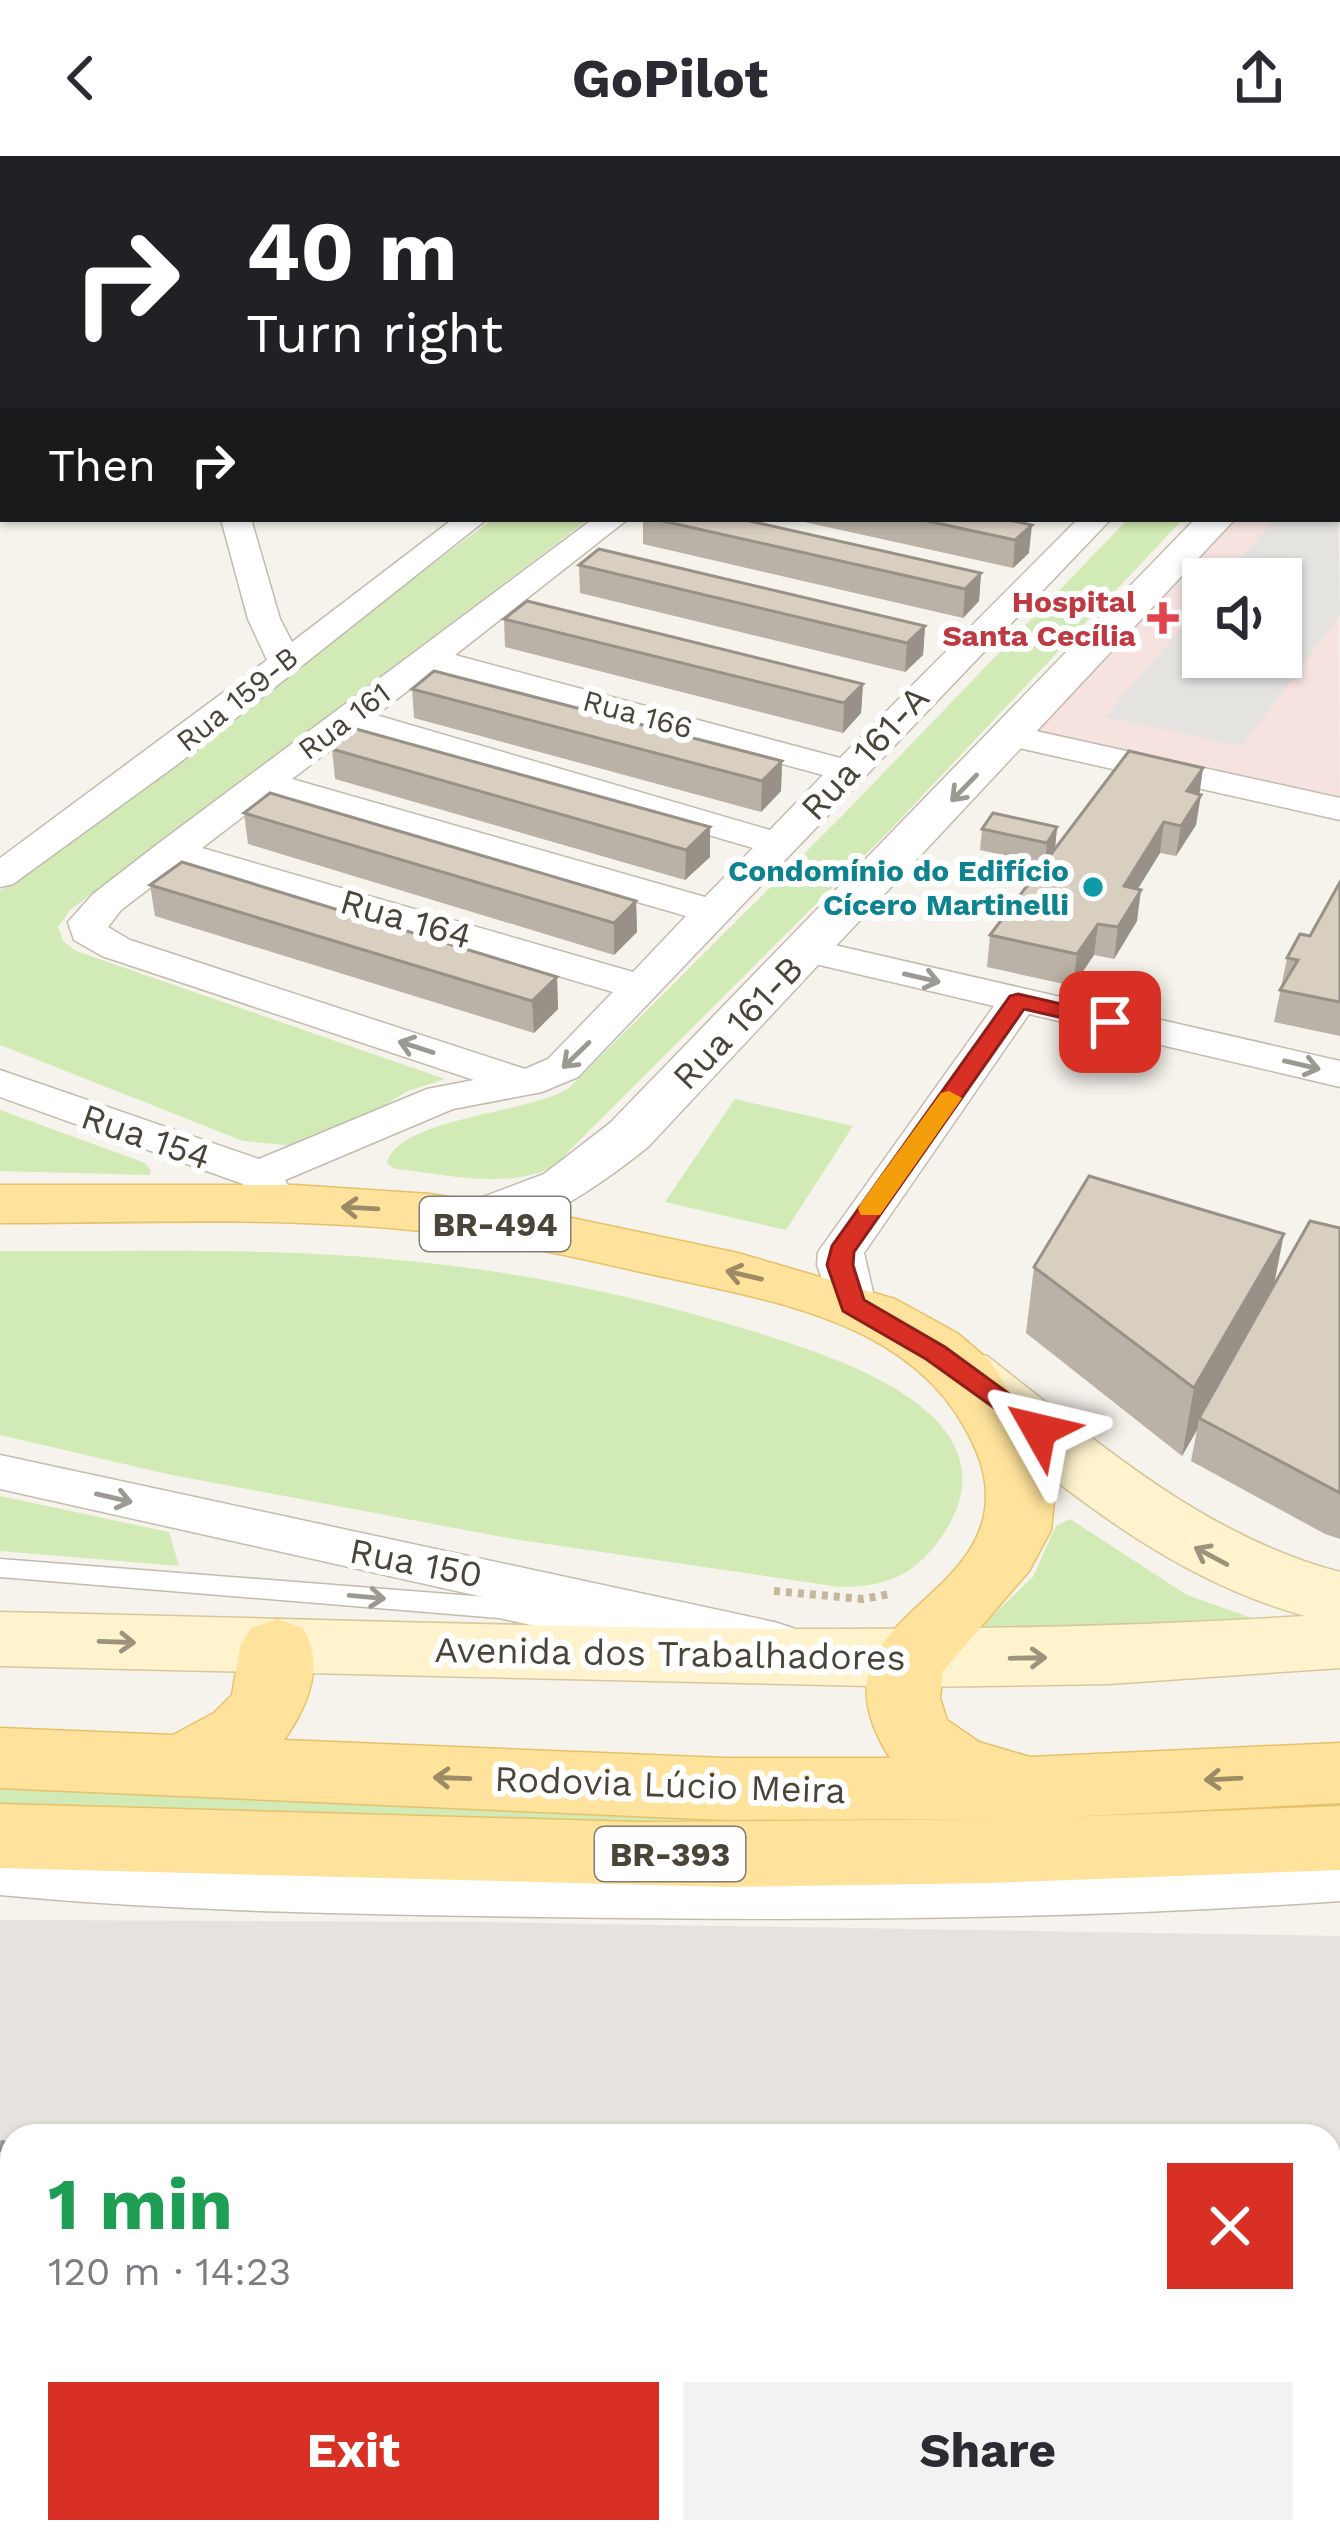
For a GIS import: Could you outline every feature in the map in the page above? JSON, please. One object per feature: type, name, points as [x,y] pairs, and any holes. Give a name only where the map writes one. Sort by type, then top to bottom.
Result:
[{"type":"main road","name":"BR-494","points":[[0,1204],[269,1191],[474,1220],[756,1278],[852,1305],[963,1372]]},
{"type":"main road","points":[[963,1372],[1204,1552],[1270,1582],[1340,1599]]},
{"type":"main road","points":[[963,1372],[1010,1442],[1023,1484],[1022,1507],[1017,1531],[994,1568],[907,1625],[903,1707],[919,1741],[940,1758],[1030,1788]]},
{"type":"main road","points":[[185,1763],[230,1743],[256,1723],[273,1692],[264,1617]]},
{"type":"main road","name":"Avenida dos Trabalhadores","points":[[0,1639],[264,1617],[685,1654],[832,1656],[907,1625],[1128,1655],[1340,1642]]},
{"type":"main road","name":"Rodovia Lúcio Meira","points":[[0,1758],[725,1789],[1030,1788],[1340,1773]]},
{"type":"main road","name":"Rodovia Lúcio Meira","points":[[0,1836],[109,1835],[636,1854],[866,1855],[1340,1838]]},
{"type":"street","points":[[237,522],[264,619],[284,660]]},
{"type":"street","name":"Rua 159-B","points":[[0,876],[128,785],[468,522]]},
{"type":"street","name":"Rua 161","points":[[527,1083],[116,948],[88,932],[95,913],[172,851],[609,522]]},
{"type":"street","name":"Rua 161-B","points":[[474,1220],[540,1198],[598,1162],[808,951],[1213,522]]},
{"type":"street","points":[[1031,532],[1085,530]]},
{"type":"street","name":"Rua 161-A","points":[[269,1191],[442,1098],[527,1083],[563,1068],[969,644],[1085,530]]},
{"type":"street","points":[[575,549],[621,560]]},
{"type":"street","points":[[978,580],[1022,590]]},
{"type":"street","points":[[506,600],[551,612]]},
{"type":"street","points":[[922,633],[969,644]]},
{"type":"street","name":"Rua 166","points":[[428,658],[848,771]]},
{"type":"street","points":[[864,694],[909,706]]},
{"type":"street","points":[[348,718],[778,844]]},
{"type":"street","points":[[1013,737],[1340,809]]},
{"type":"street","points":[[262,782],[714,912]]},
{"type":"street","name":"Rua 164","points":[[172,851],[641,987]]},
{"type":"street","points":[[808,951],[1340,1074]]},
{"type":"street","points":[[852,1305],[840,1265],[841,1252],[1018,1001]]},
{"type":"street","name":"Rua 154","points":[[0,1084],[269,1191]]},
{"type":"street","name":"Rua 150","points":[[0,1472],[220,1523],[529,1585],[832,1656]]},
{"type":"street","points":[[0,1866],[82,1874],[345,1884],[916,1889],[1141,1884],[1340,1871]]},
{"type":"lane","points":[[0,1568],[264,1617]]},
{"type":"path","points":[[768,1591],[863,1599],[907,1625]]},
{"type":"shaded area","name":"Hospital Santa Cecília","points":[[1213,522],[1338,522],[1340,809],[1013,737]]},
{"type":"shaded area","points":[[1272,522],[1338,522],[1340,615],[1302,666],[1302,558],[1241,558]]},
{"type":"shaded area","points":[[1182,627],[1182,678],[1293,678],[1242,746],[1105,717]]},
{"type":"shaded area","points":[[0,1920],[479,1922],[1340,1936],[1340,2124],[0,2124]]},
{"type":"green space","points":[[489,522],[585,522],[70,910],[58,927],[63,941],[76,951],[445,1079],[408,1091],[328,1139],[305,1147],[243,1141],[0,1045],[0,891],[169,770],[298,665]]},
{"type":"green space","points":[[1125,522],[1180,522],[891,829],[553,1167],[496,1179],[396,1169],[387,1164],[396,1148],[415,1136],[570,1087],[840,818]]},
{"type":"green space","points":[[735,1099],[853,1126],[786,1230],[665,1202]]},
{"type":"green space","points":[[0,1110],[145,1163],[151,1171],[149,1175],[0,1171]]},
{"type":"green space","points":[[0,1251],[250,1252],[399,1260],[534,1278],[667,1307],[832,1358],[912,1400],[942,1427],[960,1459],[961,1496],[940,1539],[920,1562],[884,1582],[840,1587],[513,1539],[167,1474],[0,1435]]},
{"type":"green space","points":[[0,1496],[169,1532],[179,1566],[0,1551]]},
{"type":"green space","points":[[1070,1519],[1187,1595],[1263,1622],[977,1630],[1033,1577],[1056,1526]]},
{"type":"green space","points":[[0,1774],[1340,1790],[1340,1822],[935,1838],[0,1804]]},
{"type":"building","points":[[667,522],[754,522],[981,573],[965,589]]},
{"type":"building","points":[[932,522],[1032,525],[1015,540]]},
{"type":"building","points":[[599,549],[925,626],[907,643],[579,565]]},
{"type":"building","points":[[527,601],[863,684],[844,703],[504,619]]},
{"type":"building","points":[[434,671],[782,761],[762,781],[412,689]]},
{"type":"building","points":[[356,729],[710,827],[686,850],[332,749]]},
{"type":"building","name":"Condomínio do Edifício Cícero Martinelli","points":[[1129,751],[1203,768],[1187,791],[1201,795],[1181,826],[1164,822],[1124,886],[1141,890],[1118,927],[1098,924],[1077,954],[990,935]]},
{"type":"building","points":[[270,793],[636,901],[614,923],[244,813]]},
{"type":"building","points":[[993,813],[1057,827],[1047,843],[982,829]]},
{"type":"building","points":[[182,862],[557,977],[532,1001],[150,885]]},
{"type":"building","points":[[1340,882],[1340,1002],[1280,990],[1298,960],[1287,958],[1300,934],[1310,936]]},
{"type":"building","points":[[1089,1176],[1284,1234],[1194,1388],[1034,1267]]},
{"type":"building","points":[[1310,1221],[1340,1228],[1340,1493],[1199,1418]]},
{"type":"slow traffic","points":[[871,1209],[949,1098]]},
{"type":"place","name":"Hospital Santa Cecília","points":[[1163,618]]},
{"type":"place","name":"Condomínio do Edifício Cícero Martinelli","points":[[1093,887]]},
{"type":"route","points":[[1039,1430],[936,1353],[852,1305],[840,1265],[841,1252],[1018,1001],[1110,1022]]}]
